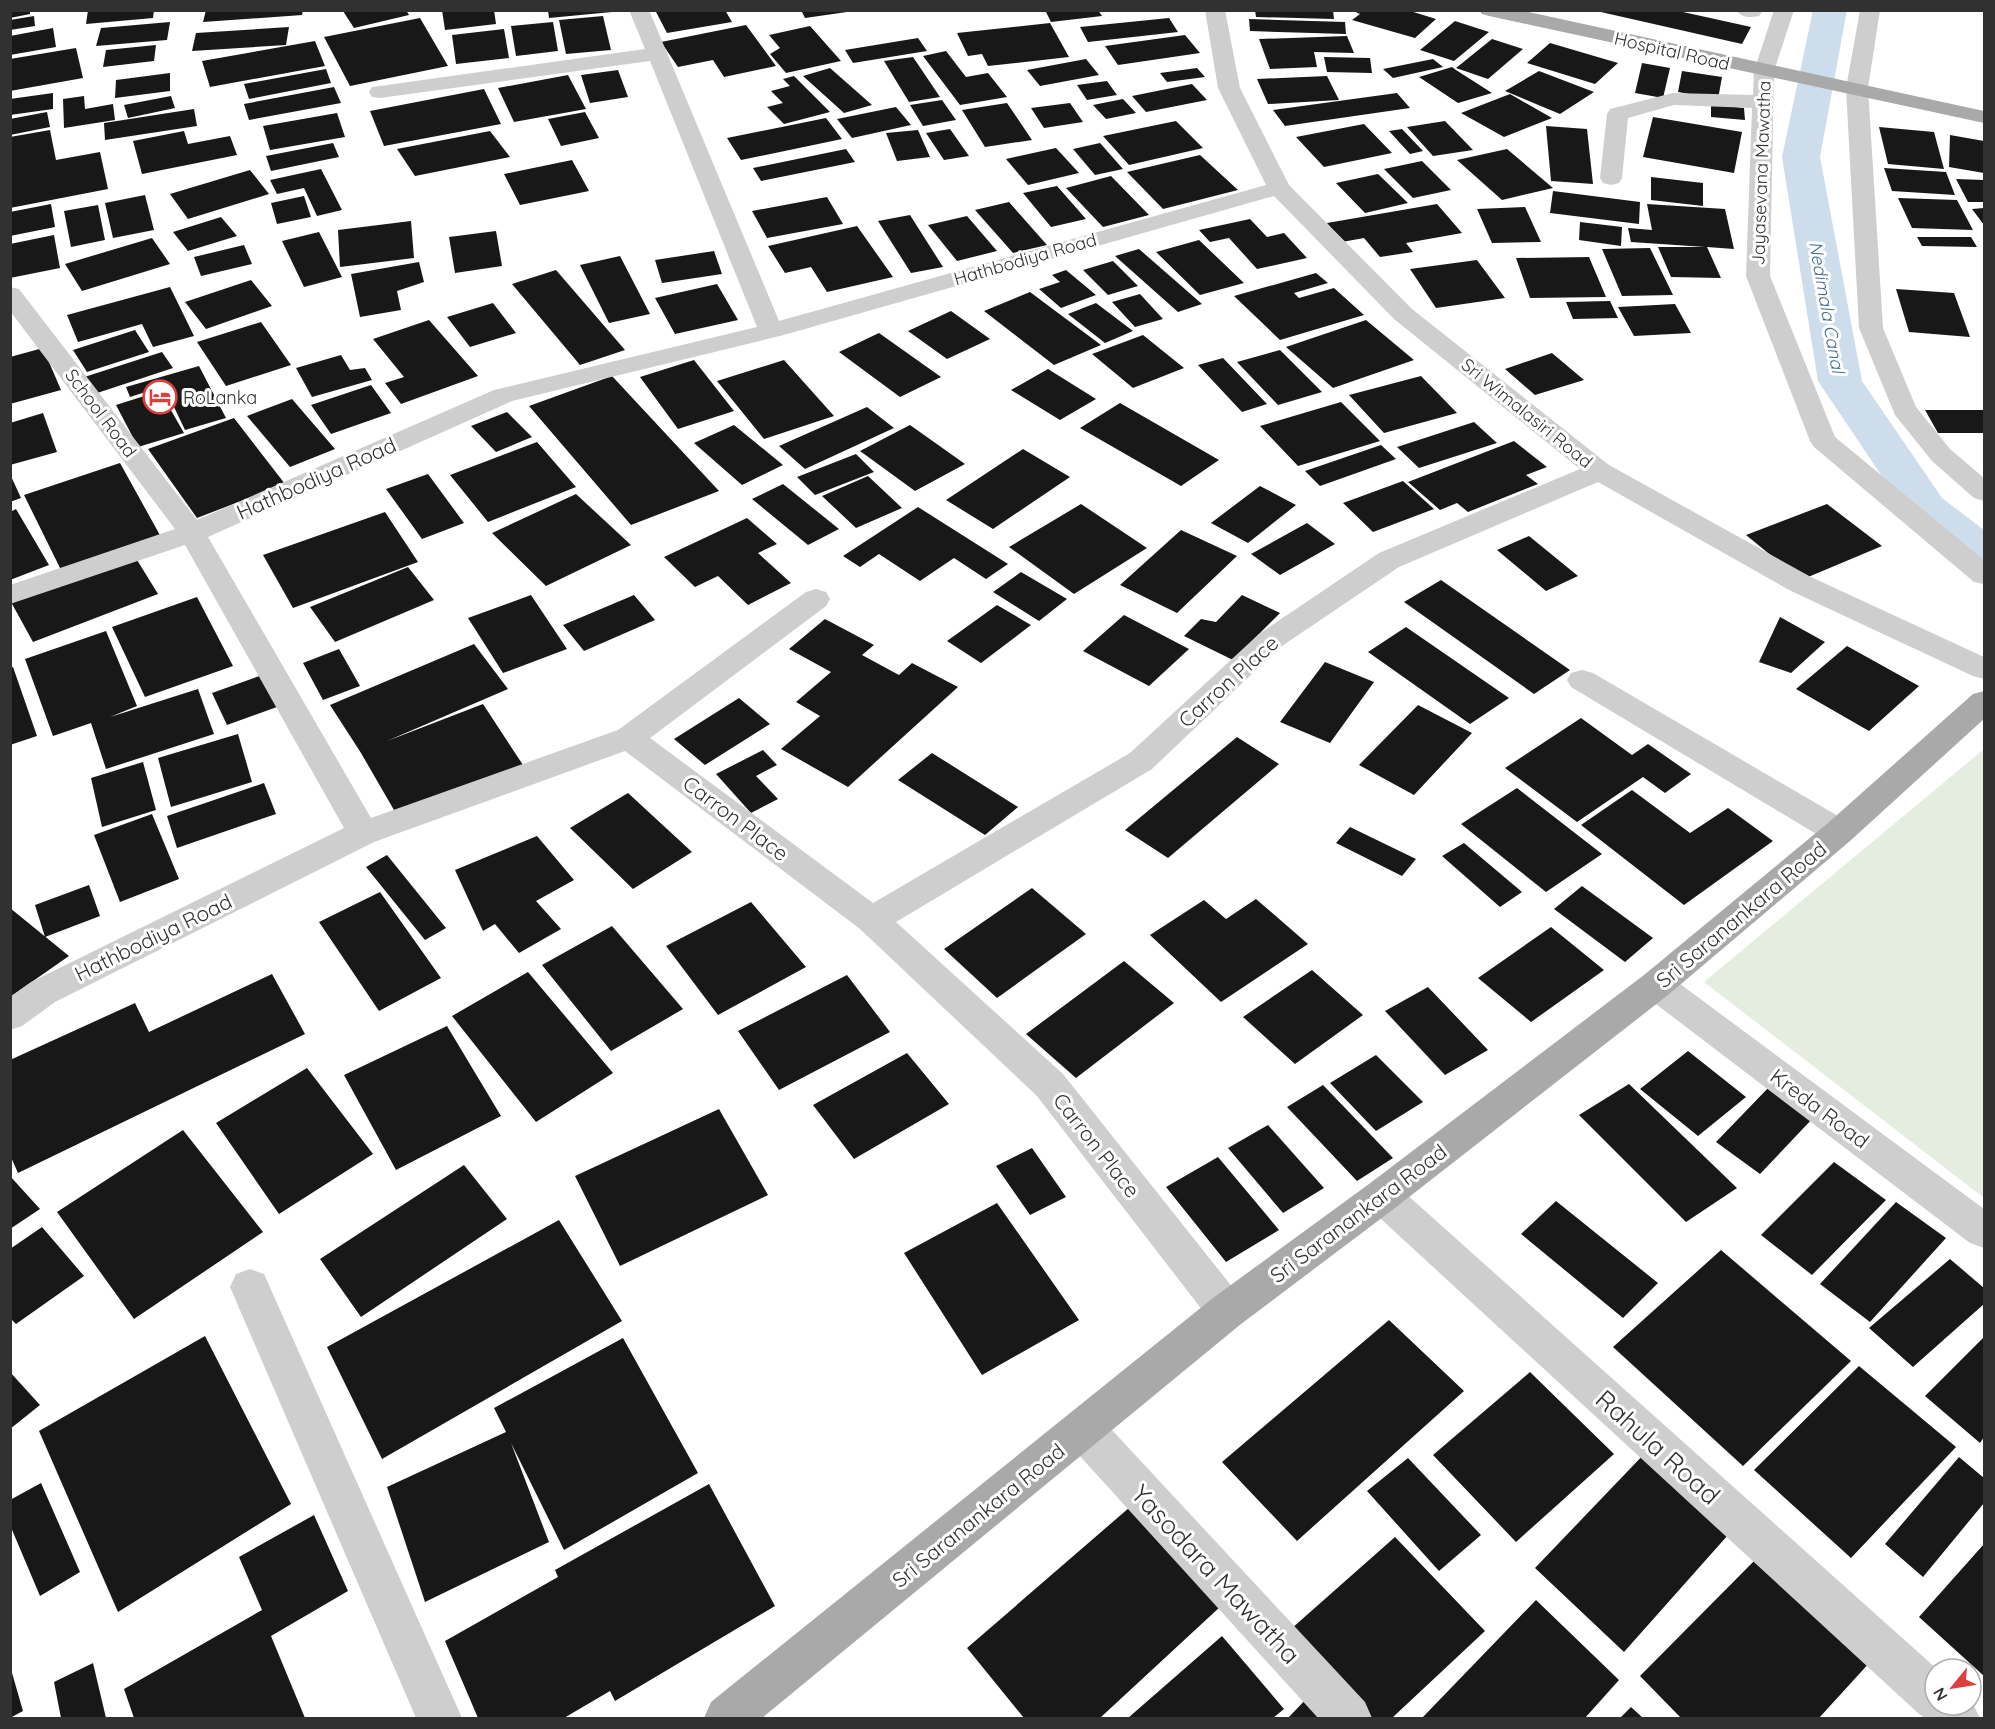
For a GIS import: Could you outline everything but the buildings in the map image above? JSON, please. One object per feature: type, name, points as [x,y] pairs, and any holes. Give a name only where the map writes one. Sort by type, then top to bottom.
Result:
[{"type":"main road","name":"Hospital Road","points":[[1489,10],[1984,117]]},
{"type":"main road","name":"Sri Saranankara Road","points":[[727,1719],[1227,1311],[1382,1196],[1656,984],[1839,832],[1984,702]]},
{"type":"street","points":[[639,10],[771,331]]},
{"type":"street","name":"Sri Wimalasiri Road","points":[[1215,10],[1230,88],[1279,188],[1403,314],[1599,471],[1801,584],[1984,669]]},
{"type":"street","name":"Jayasevana Mawatha","points":[[1784,10],[1764,71],[1758,276],[1823,441],[1984,575]]},
{"type":"street","points":[[1870,10],[1857,88],[1871,328],[1904,409],[1941,455],[1984,492]]},
{"type":"street","points":[[380,92],[656,54]]},
{"type":"street","points":[[1611,178],[1618,114],[1674,99],[1764,102]]},
{"type":"street","name":"Hathbodiya Road","points":[[10,596],[192,533],[503,395],[771,331],[1279,188]]},
{"type":"street","name":"School Road","points":[[10,294],[192,533]]},
{"type":"street","name":"Carron Place","points":[[872,920],[1141,761],[1269,641],[1389,560],[1599,471]]},
{"type":"street","points":[[192,533],[363,833]]},
{"type":"street","name":"Hathbodiya Road","points":[[10,1016],[43,992],[363,833],[628,738],[816,599]]},
{"type":"street","points":[[1582,680],[1839,832]]},
{"type":"street","name":"Carron Place","points":[[628,738],[872,920],[1050,1085],[1227,1311]]},
{"type":"street","name":"Kreda Road","points":[[1656,984],[1984,1231]]},
{"type":"street","name":"Rahula Road","points":[[1382,1196],[1923,1687]]},
{"type":"street","points":[[250,1287],[439,1719]]},
{"type":"street","name":"Yasodara Mawatha","points":[[1083,1429],[1348,1719]]},
{"type":"shaded area","points":[[1984,749],[1984,1198],[1704,982]]},
{"type":"waterway","name":"Nedimala Canal","points":[[1830,10],[1801,157],[1840,381],[1926,508],[1984,553]]},
{"type":"place","name":"RoLanka","points":[[160,397]]}]
